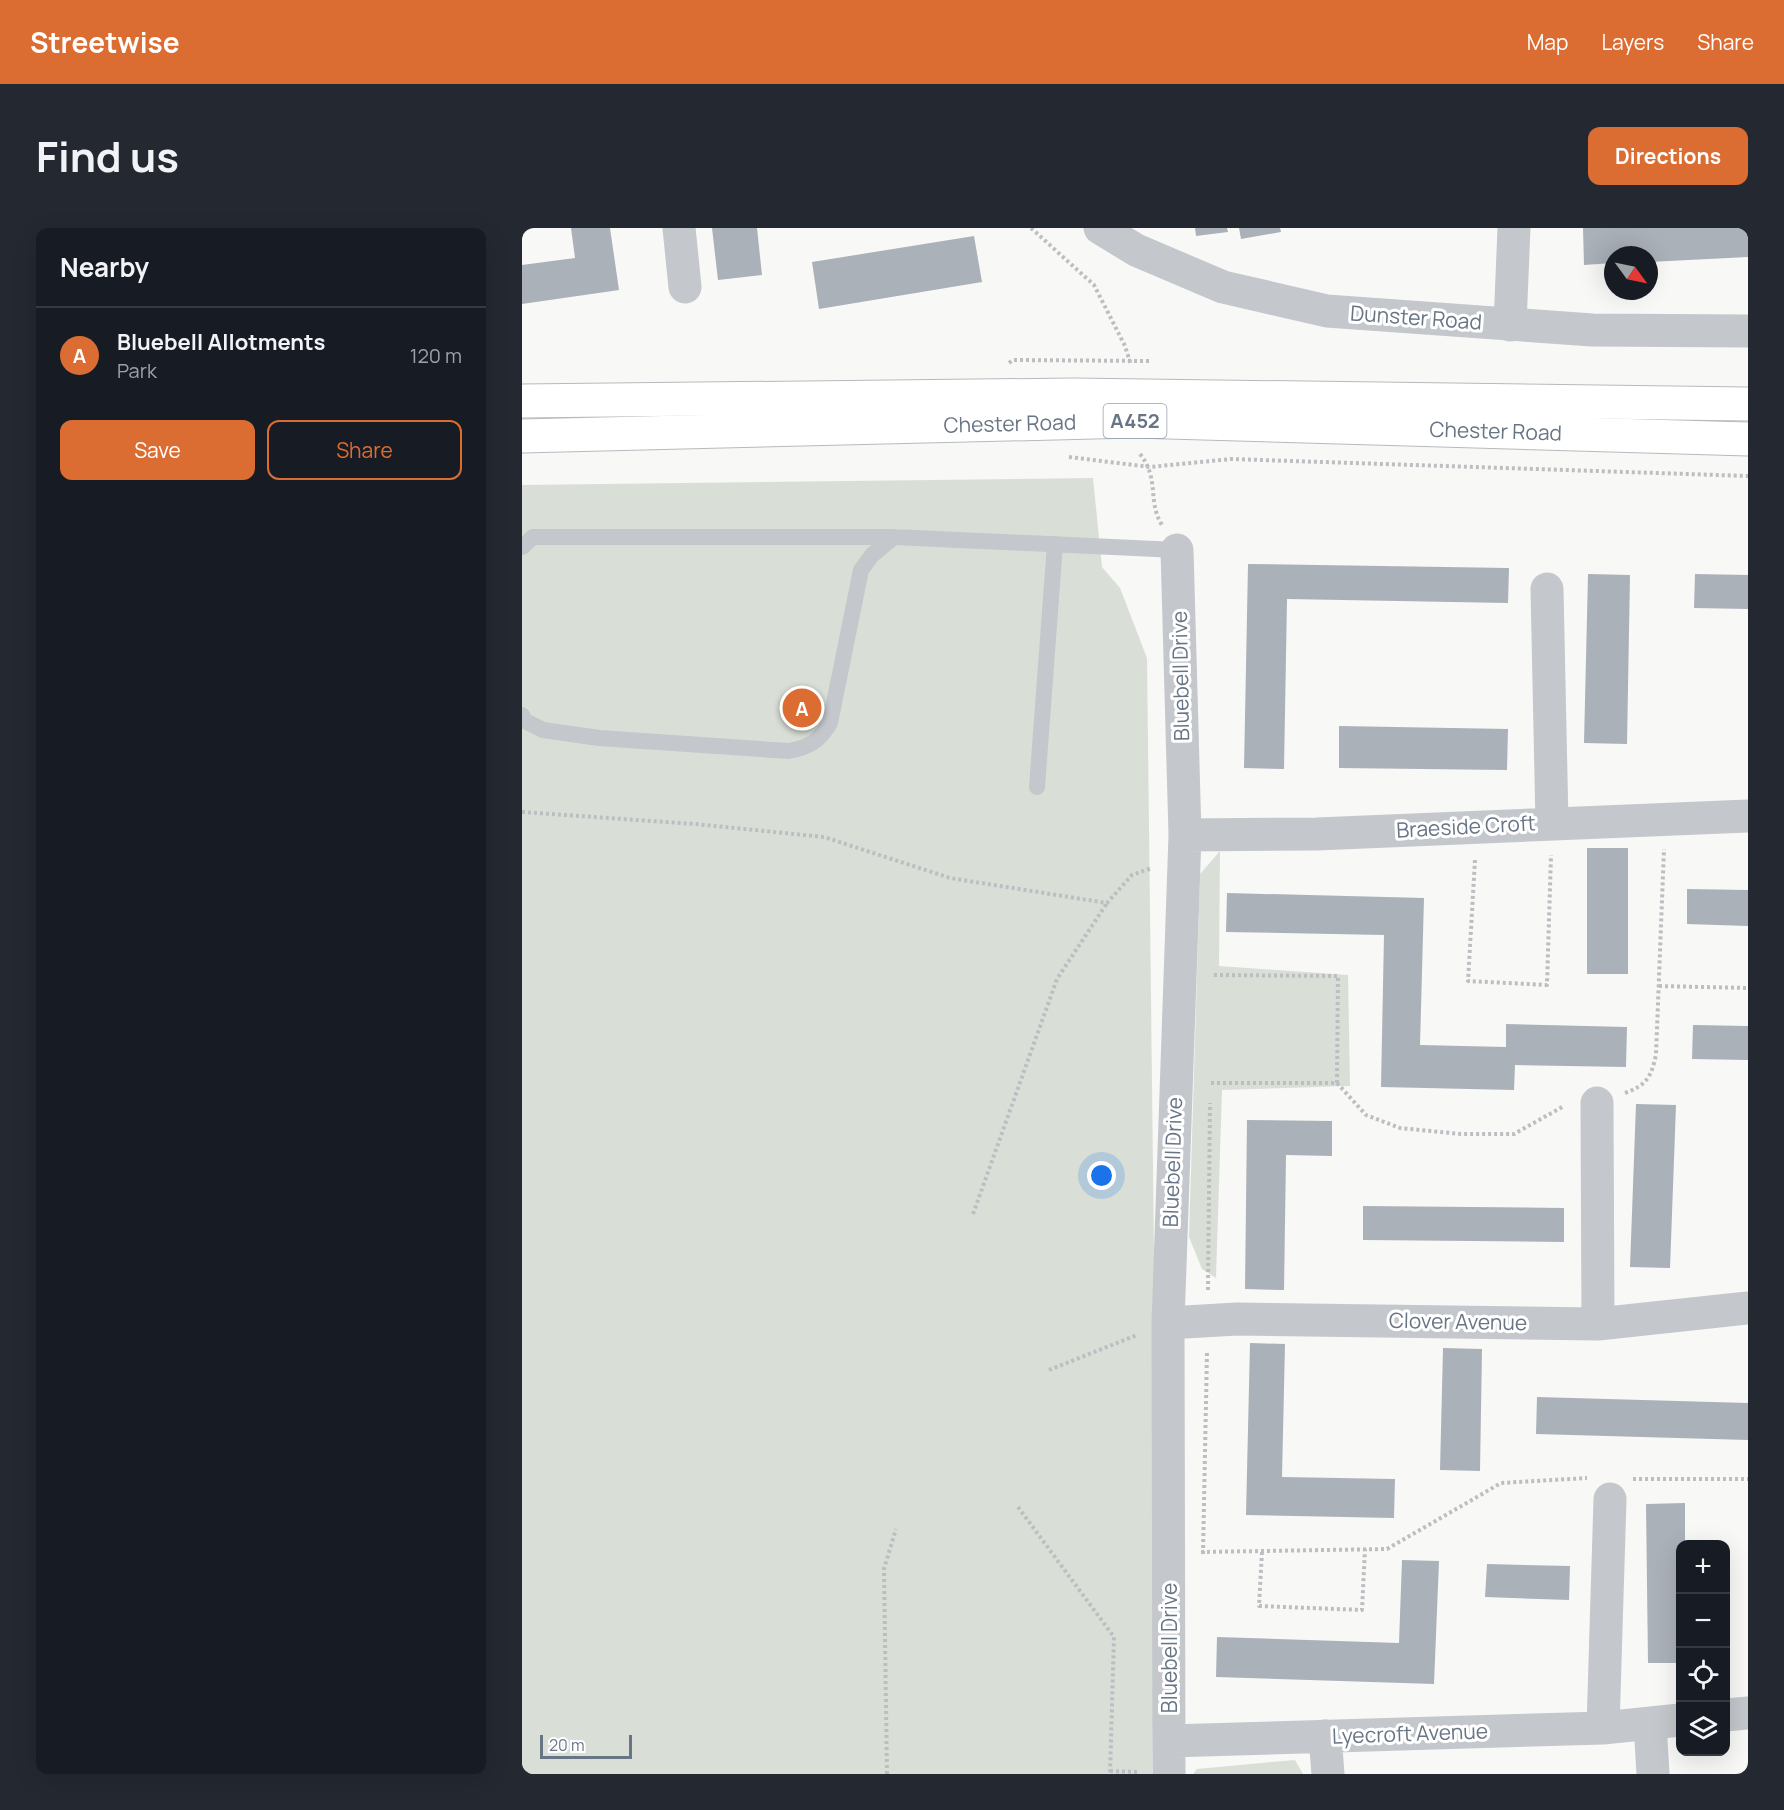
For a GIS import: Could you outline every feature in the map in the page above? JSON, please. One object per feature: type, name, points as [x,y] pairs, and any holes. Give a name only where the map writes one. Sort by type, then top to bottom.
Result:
[{"type":"highway","name":"Chester Road","points":[[522,401],[1086,395],[1748,404]]},
{"type":"highway","name":"Chester Road","points":[[522,436],[1134,421],[1748,439]]},
{"type":"street","points":[[679,228],[685,287]]},
{"type":"street","name":"Dunster Road","points":[[1100,228],[1136,250],[1223,287],[1327,311],[1592,330],[1748,331]]},
{"type":"street","points":[[1510,325],[1514,228]]},
{"type":"street","name":"Bluebell Drive","points":[[1169,1774],[1168,1323],[1184,846],[1178,550]]},
{"type":"street","points":[[1547,589],[1552,823]]},
{"type":"street","name":"Braeside Croft","points":[[1184,846],[1317,834],[1748,816]]},
{"type":"street","points":[[1597,1103],[1598,1324]]},
{"type":"street","name":"Clover Avenue","points":[[1168,1323],[1208,1320],[1598,1324],[1748,1308]]},
{"type":"street","points":[[1604,1728],[1611,1485]]},
{"type":"street","points":[[1730,1715],[1748,1713]]},
{"type":"street","name":"Lyecroft Avenue","points":[[1169,1741],[1604,1728],[1665,1722],[1653,1774]]},
{"type":"street","points":[[1325,1736],[1328,1774]]},
{"type":"lane","points":[[522,547],[533,537],[894,537],[1178,550]]},
{"type":"lane","points":[[522,715],[525,721],[543,730],[599,738],[789,750],[808,748],[820,738],[830,723],[861,570],[872,555],[894,537]]},
{"type":"lane","points":[[1037,787],[1055,544]]},
{"type":"path","points":[[1031,228],[1094,285],[1129,360]]},
{"type":"path","points":[[1081,360],[1157,362]]},
{"type":"path","points":[[1134,421],[1134,446],[1150,467],[1155,514],[1178,550]]},
{"type":"path","points":[[1061,455],[1150,467],[1231,459],[1748,476]]},
{"type":"path","points":[[522,812],[695,824],[824,837],[950,878],[1107,903]]},
{"type":"path","points":[[1214,975],[1338,976],[1337,1083],[1366,1115],[1400,1128],[1461,1134],[1514,1134],[1575,1100],[1597,1103],[1639,1088],[1650,1078],[1656,1055],[1665,819]]},
{"type":"path","points":[[1478,826],[1467,981],[1547,985],[1552,823]]},
{"type":"path","points":[[973,1214],[1057,979],[1107,903],[1132,875],[1184,846]]},
{"type":"path","points":[[1659,986],[1748,988]]},
{"type":"path","points":[[1203,1564],[1211,1081],[1337,1083]]},
{"type":"path","points":[[1049,1370],[1168,1323]]},
{"type":"path","points":[[1170,1552],[1387,1549],[1501,1483],[1558,1478],[1611,1485],[1748,1479]]},
{"type":"path","points":[[1018,1508],[1114,1637],[1110,1774]]},
{"type":"path","points":[[887,1774],[884,1569],[896,1529]]},
{"type":"path","points":[[1262,1551],[1259,1606],[1362,1610],[1365,1550]]},
{"type":"shaded area","points":[[1093,478],[1102,567],[1120,588],[1147,658],[1157,1508],[1152,1774],[522,1774],[522,485]]},
{"type":"shaded area","points":[[1220,851],[1219,966],[1348,975],[1350,1086],[1222,1090],[1216,1278],[1202,1269],[1189,1237],[1200,874]]},
{"type":"shaded area","points":[[1295,1760],[1303,1774],[1193,1774],[1197,1769]]},
{"type":"building","points":[[571,228],[610,228],[619,290],[522,304],[522,265],[575,258]]},
{"type":"building","points":[[712,228],[757,228],[762,275],[718,280]]},
{"type":"building","points":[[1195,228],[1227,228],[1228,232],[1196,236]]},
{"type":"building","points":[[1239,228],[1280,228],[1281,232],[1241,239]]},
{"type":"building","points":[[1583,228],[1748,228],[1748,257],[1658,262],[1658,246],[1604,246],[1604,264],[1584,265]]},
{"type":"building","points":[[974,236],[982,282],[819,309],[812,262]]},
{"type":"building","points":[[1248,564],[1509,568],[1508,603],[1287,599],[1284,769],[1244,768]]},
{"type":"building","points":[[1588,574],[1630,575],[1627,744],[1584,743]]},
{"type":"building","points":[[1695,574],[1748,575],[1748,609],[1694,608]]},
{"type":"building","points":[[1339,726],[1508,729],[1507,770],[1339,768]]},
{"type":"building","points":[[1587,848],[1628,848],[1628,974],[1587,974]]},
{"type":"building","points":[[1687,889],[1748,890],[1748,926],[1687,924]]},
{"type":"building","points":[[1227,893],[1424,898],[1420,1045],[1506,1047],[1506,1024],[1627,1027],[1626,1067],[1515,1065],[1514,1090],[1381,1087],[1384,935],[1226,932]]},
{"type":"building","points":[[1693,1025],[1748,1026],[1748,1060],[1692,1059]]},
{"type":"building","points":[[1636,1104],[1676,1105],[1670,1268],[1630,1267]]},
{"type":"building","points":[[1247,1120],[1332,1121],[1332,1156],[1286,1155],[1284,1290],[1245,1289]]},
{"type":"building","points":[[1363,1206],[1564,1208],[1564,1242],[1363,1240]]},
{"type":"building","points":[[1250,1343],[1285,1344],[1282,1477],[1395,1479],[1394,1518],[1246,1515]]},
{"type":"building","points":[[1443,1348],[1482,1349],[1480,1471],[1440,1470]]},
{"type":"building","points":[[1537,1397],[1748,1403],[1748,1440],[1536,1434]]},
{"type":"building","points":[[1685,1503],[1685,1540],[1676,1540],[1676,1663],[1648,1663],[1646,1504]]},
{"type":"building","points":[[1402,1560],[1439,1561],[1434,1684],[1216,1677],[1217,1637],[1399,1643]]},
{"type":"building","points":[[1487,1564],[1570,1566],[1569,1600],[1485,1597]]},
{"type":"place","name":"Bluebell Allotments","points":[[802,708]]}]
